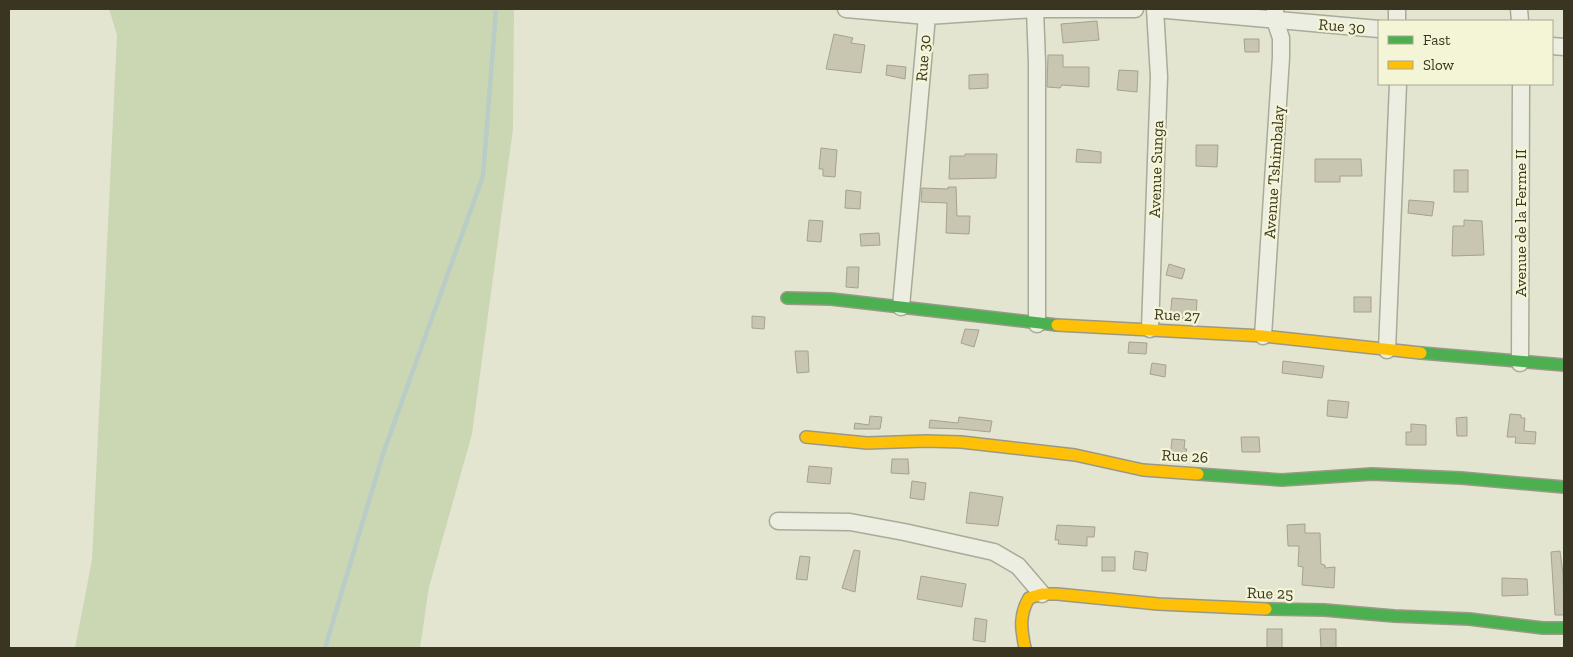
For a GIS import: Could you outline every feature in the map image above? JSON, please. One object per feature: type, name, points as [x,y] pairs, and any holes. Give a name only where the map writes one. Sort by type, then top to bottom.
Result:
[{"type":"street","points":[[846,9],[927,12]]},
{"type":"street","points":[[1035,9],[1037,63],[1037,324]]},
{"type":"street","name":"Rue 30","points":[[901,307],[927,12],[1135,9]]},
{"type":"street","name":"Rue 30","points":[[1155,9],[1275,14],[1378,29]]},
{"type":"street","name":"Avenue Sunga","points":[[1150,330],[1159,76],[1155,9]]},
{"type":"street","name":"Avenue Tshimbalay","points":[[1263,336],[1281,57],[1281,38],[1275,14]]},
{"type":"street","points":[[1387,350],[1398,85]]},
{"type":"street","name":"Avenue de la Ferme II","points":[[1520,363],[1521,85]]},
{"type":"street","name":"Rue 27","points":[[788,298],[901,307],[1037,324],[1263,336],[1520,363],[1564,365]]},
{"type":"street","name":"Rue 26","points":[[806,437],[866,443],[961,442],[1075,456],[1143,470],[1282,480],[1372,474],[1461,478],[1564,487]]},
{"type":"street","points":[[778,521],[850,522],[994,552],[1018,566],[1042,594],[1029,598],[1022,608],[1020,622],[1025,648]]},
{"type":"street","name":"Rue 25","points":[[1042,594],[1158,604],[1244,609],[1324,610],[1394,616],[1469,619],[1543,628],[1564,628]]},
{"type":"green space","points":[[109,9],[514,9],[513,129],[472,434],[429,587],[420,648],[75,648],[92,560],[117,35]]},
{"type":"building","points":[[1097,21],[1099,40],[1063,43],[1061,24]]},
{"type":"building","points":[[834,34],[853,38],[851,43],[865,45],[861,73],[826,69]]},
{"type":"building","points":[[1244,39],[1259,39],[1259,52],[1245,52]]},
{"type":"building","points":[[1048,55],[1063,55],[1063,67],[1089,67],[1089,87],[1062,85],[1060,88],[1047,87]]},
{"type":"building","points":[[887,65],[906,67],[905,79],[886,75]]},
{"type":"building","points":[[1119,70],[1138,71],[1137,92],[1117,90]]},
{"type":"building","points":[[988,74],[988,88],[969,89],[969,75]]},
{"type":"building","points":[[1196,145],[1218,145],[1217,167],[1196,166]]},
{"type":"building","points":[[821,148],[837,150],[835,177],[823,176],[823,169],[819,169]]},
{"type":"building","points":[[1077,149],[1101,152],[1101,163],[1076,162]]},
{"type":"building","points":[[965,154],[997,154],[996,178],[949,179],[950,156],[965,156]]},
{"type":"building","points":[[1315,159],[1361,159],[1362,176],[1340,176],[1340,182],[1315,182]]},
{"type":"building","points":[[1454,170],[1468,170],[1468,192],[1454,192]]},
{"type":"building","points":[[948,187],[956,187],[957,216],[970,216],[969,234],[946,233],[947,203],[921,202],[922,188],[948,189]]},
{"type":"building","points":[[846,190],[861,192],[860,209],[845,208]]},
{"type":"building","points":[[1409,200],[1434,202],[1432,216],[1408,213]]},
{"type":"building","points":[[809,220],[823,221],[821,242],[807,241]]},
{"type":"building","points":[[1464,220],[1482,221],[1484,255],[1452,256],[1453,226],[1464,226]]},
{"type":"building","points":[[879,233],[880,245],[861,246],[860,234]]},
{"type":"building","points":[[1169,264],[1185,269],[1182,279],[1166,275]]},
{"type":"building","points":[[847,267],[859,267],[858,288],[846,287]]},
{"type":"building","points":[[1354,297],[1371,297],[1371,312],[1354,312]]},
{"type":"building","points":[[1172,298],[1197,300],[1196,319],[1170,318]]},
{"type":"building","points":[[752,316],[765,317],[764,329],[752,328]]},
{"type":"building","points":[[965,329],[979,330],[974,347],[961,343]]},
{"type":"building","points":[[1129,342],[1147,343],[1146,354],[1128,353]]},
{"type":"building","points":[[795,351],[808,351],[809,372],[797,373]]},
{"type":"building","points":[[1283,361],[1324,366],[1322,378],[1282,373]]},
{"type":"building","points":[[1152,363],[1166,365],[1165,377],[1150,374]]},
{"type":"building","points":[[1328,400],[1349,402],[1347,418],[1327,416]]},
{"type":"building","points":[[1510,414],[1521,415],[1521,418],[1525,418],[1524,431],[1536,432],[1535,444],[1515,443],[1516,437],[1507,437]]},
{"type":"building","points":[[870,416],[882,417],[880,429],[854,429],[855,423],[869,425]]},
{"type":"building","points":[[959,417],[992,421],[990,432],[929,428],[930,420],[958,423]]},
{"type":"building","points":[[1467,417],[1467,436],[1457,436],[1456,418]]},
{"type":"building","points":[[1411,424],[1426,425],[1426,445],[1406,445],[1406,432],[1411,432]]},
{"type":"building","points":[[1241,437],[1259,437],[1260,452],[1242,452]]},
{"type":"building","points":[[1172,439],[1185,440],[1184,449],[1187,449],[1183,460],[1170,459]]},
{"type":"building","points":[[892,459],[908,459],[909,474],[891,473]]},
{"type":"building","points":[[809,466],[832,468],[830,484],[807,482]]},
{"type":"building","points":[[912,481],[926,483],[924,500],[910,498]]},
{"type":"building","points":[[970,492],[1003,497],[998,526],[966,523]]},
{"type":"building","points":[[1305,524],[1305,533],[1320,533],[1321,564],[1325,565],[1325,568],[1335,567],[1334,588],[1302,585],[1303,567],[1298,566],[1299,546],[1288,546],[1287,525]]},
{"type":"building","points":[[1057,525],[1095,527],[1094,537],[1087,537],[1087,546],[1058,544],[1059,540],[1055,540]]},
{"type":"building","points":[[854,550],[860,551],[855,592],[842,588]]},
{"type":"building","points":[[1135,551],[1148,553],[1146,571],[1133,569]]},
{"type":"building","points":[[1560,551],[1563,574],[1564,615],[1555,615],[1551,552]]},
{"type":"building","points":[[800,556],[810,557],[807,580],[796,579]]},
{"type":"building","points":[[1102,557],[1115,557],[1115,571],[1102,571]]},
{"type":"building","points":[[921,576],[966,584],[962,607],[917,599]]},
{"type":"building","points":[[1502,578],[1527,579],[1528,595],[1502,596]]},
{"type":"building","points":[[975,618],[987,620],[985,642],[973,640]]},
{"type":"building","points":[[1267,629],[1282,629],[1282,648],[1267,648]]},
{"type":"building","points":[[1320,629],[1336,629],[1336,648],[1321,648]]},
{"type":"waterway","points":[[325,648],[383,454],[483,176],[496,9]]},
{"type":"traffic: fast","points":[[787,298],[831,299],[1057,325]]},
{"type":"traffic: fast","points":[[1421,353],[1564,365]]},
{"type":"traffic: fast","points":[[1198,474],[1282,480],[1372,474],[1461,478],[1564,487]]},
{"type":"traffic: fast","points":[[1266,609],[1324,610],[1394,616],[1469,619],[1543,628],[1564,628]]},
{"type":"traffic: slow","points":[[1057,325],[1263,336],[1421,353]]},
{"type":"traffic: slow","points":[[806,437],[867,443],[961,442],[1075,455],[1143,470],[1198,474]]},
{"type":"traffic: slow","points":[[1025,648],[1022,616],[1029,598],[1042,594],[1158,604],[1266,609]]}]
